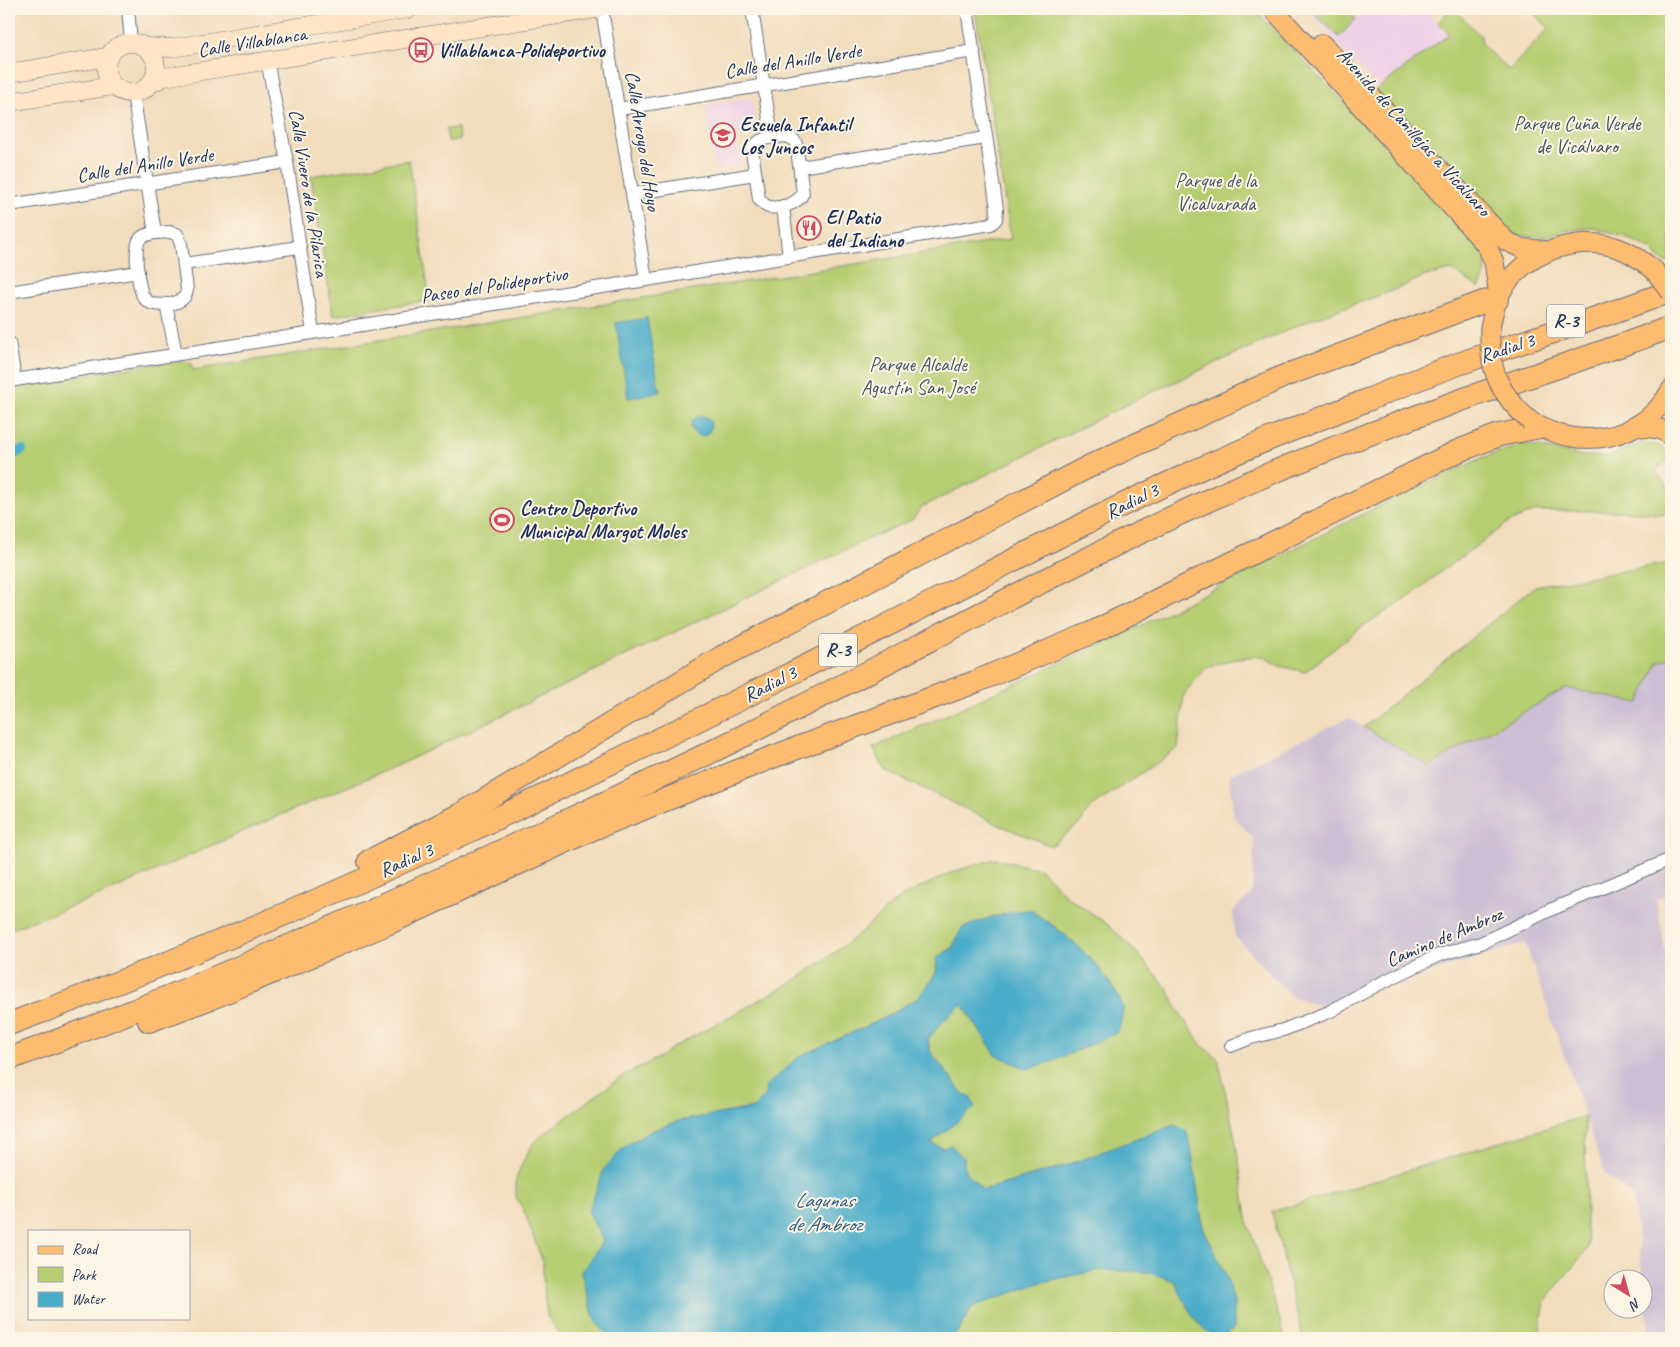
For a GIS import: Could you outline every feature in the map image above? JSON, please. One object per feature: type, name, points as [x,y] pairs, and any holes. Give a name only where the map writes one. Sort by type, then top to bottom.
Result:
[{"type":"highway","name":"R-3","points":[[1460,364],[1663,274]]},
{"type":"highway","name":"Radial 3","points":[[9,1024],[187,954],[367,878],[473,830],[932,603],[1047,542],[1192,472],[1308,423],[1460,364],[1616,312],[1671,291]]},
{"type":"highway","points":[[9,1019],[191,941],[365,863],[463,813],[722,657],[1099,462],[1284,376],[1498,298]]},
{"type":"highway","name":"Radial 3","points":[[9,1059],[90,1029],[207,981],[494,855],[759,728],[1062,571],[1168,520],[1315,454],[1466,398],[1628,344],[1671,327]]},
{"type":"highway","points":[[1466,398],[1671,339]]},
{"type":"highway","points":[[9,1072],[214,997],[387,924],[595,828],[770,758],[984,679],[1091,633],[1456,452],[1499,435],[1535,424]]},
{"type":"main road","name":"Calle Villablanca","points":[[138,44],[172,48],[347,14],[407,9]]},
{"type":"main road","name":"Calle Villablanca","points":[[151,83],[170,76],[596,9]]},
{"type":"main road","name":"Avenida de Canillejas a Vicálvaro","points":[[1273,9],[1487,246],[1494,262],[1498,298]]},
{"type":"main road","name":"Avenida de Canillejas a Vicálvaro","points":[[1290,9],[1506,241],[1521,248],[1548,251]]},
{"type":"main road","points":[[138,44],[150,51],[156,64],[155,77],[146,88],[133,93],[122,92],[112,86],[108,80],[105,72],[107,57],[117,46],[138,44]]},
{"type":"main road","points":[[9,73],[107,57]]},
{"type":"main road","points":[[9,102],[112,86]]},
{"type":"main road","points":[[1671,291],[1663,274],[1635,256],[1612,246],[1596,244],[1564,246],[1548,251],[1520,270],[1498,298],[1490,328],[1489,345],[1491,363],[1497,380],[1511,402],[1535,424],[1555,434],[1571,438],[1604,438],[1635,426],[1658,408],[1671,390]]},
{"type":"main road","points":[[1635,426],[1660,430],[1671,436]]},
{"type":"street","points":[[128,9],[138,44]]},
{"type":"street","name":"Calle Arroyo del Hoyo","points":[[602,9],[646,280]]},
{"type":"street","points":[[752,9],[772,137]]},
{"type":"street","points":[[800,166],[986,138],[967,9]]},
{"type":"street","name":"Calle del Anillo Verde","points":[[619,109],[974,51]]},
{"type":"street","name":"Calle Vivero de la Pilarica","points":[[267,60],[314,333]]},
{"type":"street","points":[[133,93],[155,233]]},
{"type":"street","points":[[786,136],[792,138],[796,144],[800,166],[803,193],[796,202],[783,206],[768,207],[762,204],[759,198],[752,150],[755,144],[772,137],[786,136]]},
{"type":"street","name":"Paseo del Polideportivo","points":[[12,380],[991,224],[996,220],[997,209],[986,138]]},
{"type":"street","name":"Calle del Anillo Verde","points":[[9,205],[286,162]]},
{"type":"street","points":[[632,194],[755,174]]},
{"type":"street","points":[[783,206],[789,257]]},
{"type":"street","points":[[169,232],[177,234],[182,244],[184,264],[187,289],[186,295],[180,301],[153,304],[147,301],[143,296],[138,272],[136,248],[138,241],[144,235],[169,232]]},
{"type":"street","points":[[184,264],[299,246]]},
{"type":"street","points":[[9,292],[138,272]]},
{"type":"street","points":[[166,304],[176,354]]},
{"type":"street","points":[[9,342],[12,380]]},
{"type":"street","name":"Camino de Ambroz","points":[[1230,1046],[1251,1038],[1284,1030],[1329,1012],[1439,955],[1481,943],[1550,910],[1671,859]]},
{"type":"shaded area","points":[[1306,9],[1423,9],[1449,34],[1378,87]]},
{"type":"shaded area","name":"Escuela Infantil Los Juncos","points":[[751,98],[756,130],[736,134],[741,166],[715,170],[705,105]]},
{"type":"shaded area","points":[[1671,657],[1671,893],[1656,899],[1671,984],[1671,1338],[1650,1338],[1648,1320],[1652,1320],[1652,1270],[1642,1270],[1633,1196],[1605,1174],[1525,943],[1321,1006],[1291,996],[1235,936],[1233,911],[1252,893],[1254,839],[1234,817],[1229,775],[1348,718],[1430,766],[1566,688],[1639,703],[1658,662]]},
{"type":"green space","points":[[975,9],[1254,9],[1381,141],[1485,256],[1485,273],[1479,288],[1452,270],[1425,276],[1397,289],[1312,319],[1146,395],[922,507],[912,520],[868,539],[403,763],[94,898],[9,930],[9,387],[179,360],[191,362],[193,370],[1011,239]]},
{"type":"green space","points":[[1309,9],[1345,9],[1356,19],[1339,37]]},
{"type":"green space","name":"Parque Cuña Verde de Vicálvaro","points":[[1529,9],[1671,9],[1671,262],[1664,262],[1650,249],[1631,239],[1594,228],[1569,230],[1533,237],[1513,234],[1478,201],[1376,90],[1449,34],[1438,23],[1449,10],[1456,11],[1481,36],[1482,45],[1509,70],[1549,28]]},
{"type":"green space","points":[[458,128],[460,140],[448,141],[446,129]]},
{"type":"green space","points":[[409,160],[430,300],[333,316],[311,176]]},
{"type":"green space","points":[[1641,443],[1658,445],[1671,453],[1671,457],[1655,471],[1671,491],[1671,515],[1625,511],[1536,511],[1509,522],[1412,595],[1363,626],[1305,672],[1280,666],[1262,656],[1239,658],[1206,667],[1184,694],[1178,748],[1089,809],[1080,823],[1051,846],[999,825],[885,770],[873,748],[1122,635],[1387,502],[1482,458],[1523,444],[1583,456],[1609,456]]},
{"type":"green space","points":[[1663,564],[1671,566],[1671,657],[1658,662],[1639,703],[1566,688],[1429,766],[1364,727],[1535,586]]},
{"type":"green space","points":[[994,859],[1041,869],[1065,895],[1107,924],[1135,951],[1167,988],[1178,1010],[1202,1046],[1218,1058],[1235,1137],[1248,1224],[1285,1338],[951,1338],[958,1332],[972,1307],[1042,1282],[1099,1270],[1147,1272],[1174,1281],[1198,1324],[1212,1245],[1203,1228],[1191,1148],[1186,1130],[983,1190],[965,1171],[964,1158],[930,1143],[971,1098],[963,1094],[930,1051],[928,1038],[962,1004],[996,1055],[1124,1008],[1101,973],[1053,925],[962,928],[952,948],[937,958],[936,973],[919,997],[765,1096],[753,1108],[678,1121],[604,1169],[597,1189],[603,1241],[581,1272],[595,1321],[610,1338],[562,1338],[547,1316],[543,1263],[525,1213],[516,1197],[516,1180],[520,1168],[534,1142],[624,1075],[662,1056],[672,1048],[794,981],[841,948],[905,895],[950,873]]},
{"type":"green space","points":[[1585,1116],[1586,1229],[1589,1247],[1545,1301],[1539,1338],[1303,1338],[1272,1212]]},
{"type":"water","points":[[647,318],[661,392],[628,398],[616,323]]},
{"type":"water","points":[[701,416],[708,419],[711,426],[708,433],[701,436],[694,433],[691,426],[694,419]]},
{"type":"water","name":"Lagunas de Ambroz","points":[[1029,909],[1080,948],[1112,985],[1123,1007],[1118,1032],[1054,1061],[1027,1069],[996,1055],[962,1004],[943,1021],[928,1039],[930,1051],[963,1094],[971,1098],[975,1107],[931,1143],[943,1148],[951,1145],[964,1158],[965,1171],[983,1190],[1059,1168],[1174,1125],[1186,1130],[1191,1148],[1203,1228],[1226,1275],[1234,1302],[1234,1328],[1224,1334],[1216,1335],[1208,1332],[1194,1317],[1174,1281],[1147,1272],[1099,1270],[1042,1282],[972,1307],[958,1332],[951,1338],[610,1338],[595,1321],[581,1272],[603,1241],[588,1212],[604,1169],[625,1146],[651,1131],[678,1121],[753,1108],[765,1096],[766,1086],[799,1057],[884,1018],[919,997],[936,973],[937,958],[952,948],[962,928],[991,917]]},
{"type":"waterway","points":[[9,457],[22,450]]},
{"type":"place","name":"Villablanca-Polideportivo","points":[[421,50]]},
{"type":"place","name":"Escuela Infantil Los Juncos","points":[[723,135]]},
{"type":"place","name":"El Patio del Indiano","points":[[809,228]]},
{"type":"place","name":"Centro Deportivo Municipal Margot Moles","points":[[502,520]]},
{"type":"park label","name":"Parque de la Vicalvarada","points":[[1216,192]]},
{"type":"park label","name":"Parque Alcalde Agustín San José","points":[[918,376]]}]
